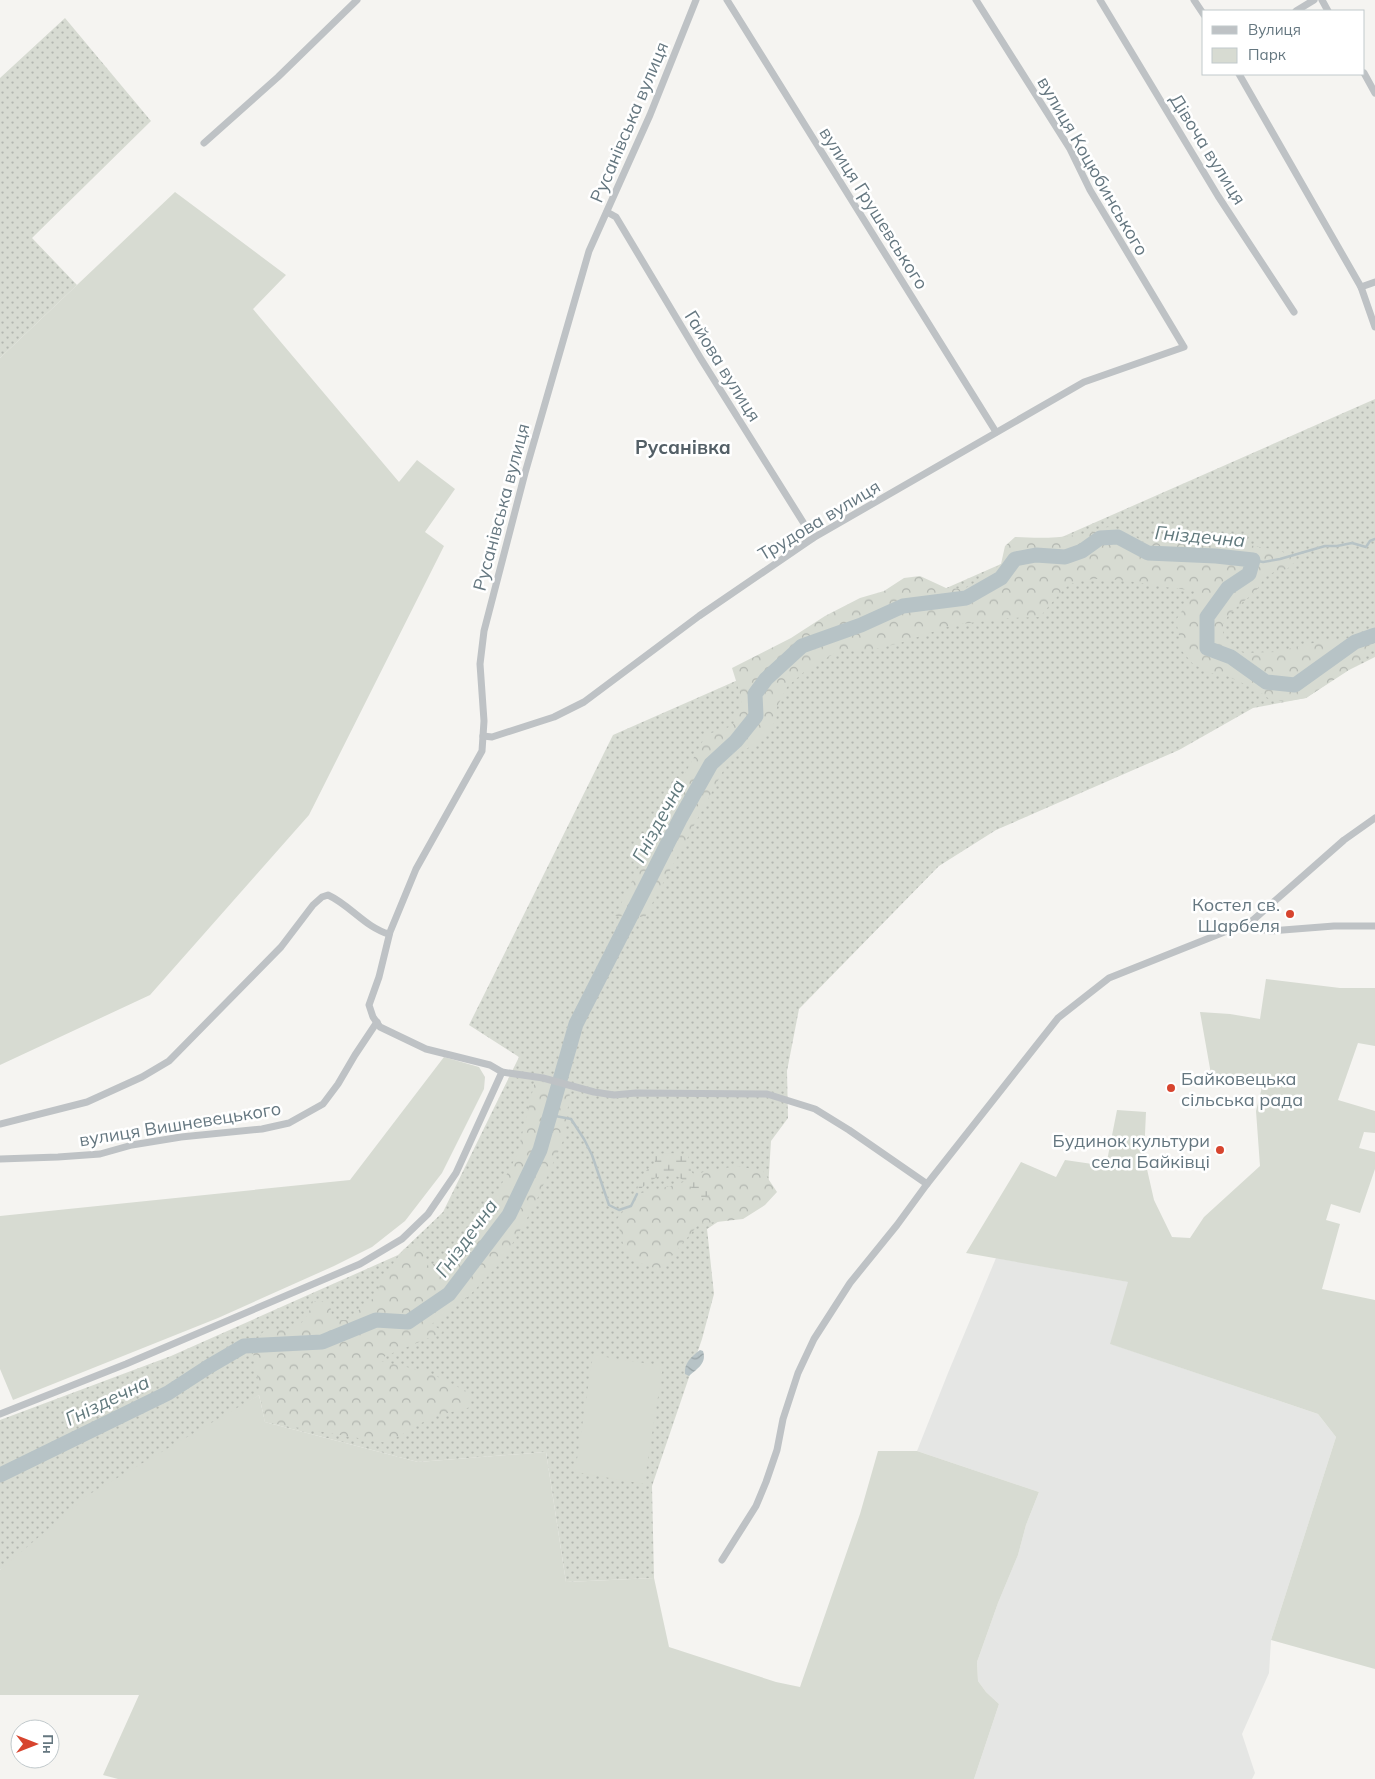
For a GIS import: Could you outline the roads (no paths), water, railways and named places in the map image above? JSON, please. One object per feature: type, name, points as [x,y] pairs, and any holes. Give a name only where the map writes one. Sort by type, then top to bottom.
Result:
[{"type":"street","points":[[204,143],[278,77],[357,0]]},
{"type":"street","name":"Русанівська вулиця","points":[[377,1022],[373,1017],[369,1004],[379,976],[389,934],[416,869],[482,751],[484,722],[480,664],[484,631],[526,473],[590,251],[650,115],[696,0]]},
{"type":"street","name":"вулиця Грушевського","points":[[727,0],[996,432]]},
{"type":"street","name":"вулиця Коцюбинського","points":[[976,0],[1070,149],[1090,190],[1184,348]]},
{"type":"street","name":"Дівоча вулиця","points":[[1100,0],[1218,196],[1294,312]]},
{"type":"street","points":[[1194,0],[1202,12]]},
{"type":"street","points":[[1298,10],[1314,0]]},
{"type":"street","points":[[1240,75],[1361,287],[1375,327]]},
{"type":"street","points":[[1365,75],[1375,92]]},
{"type":"street","name":"Гайова вулиця","points":[[607,212],[616,217],[701,359],[813,538]]},
{"type":"street","points":[[1361,287],[1375,282]]},
{"type":"street","name":"Трудова вулиця","points":[[483,736],[492,737],[554,717],[584,702],[698,616],[813,538],[1084,382],[1184,348]]},
{"type":"street","points":[[722,1560],[756,1506],[766,1482],[777,1450],[783,1419],[798,1373],[814,1339],[850,1283],[1058,1018],[1109,978],[1252,922],[1344,840],[1375,818]]},
{"type":"street","points":[[0,1124],[86,1102],[142,1077],[169,1061],[281,948],[313,905],[322,897],[328,895],[338,899],[380,931],[389,934]]},
{"type":"street","points":[[1252,922],[1257,928],[1270,931],[1334,926],[1375,926]]},
{"type":"street","points":[[377,1022],[380,1027],[426,1049],[490,1065],[502,1072],[543,1078],[594,1092],[614,1095],[636,1093],[767,1094],[815,1109],[927,1184]]},
{"type":"street","name":"вулиця Вишневецького","points":[[0,1159],[58,1158],[100,1154],[132,1145],[181,1137],[262,1129],[289,1123],[323,1104],[338,1084],[354,1054],[377,1022]]},
{"type":"street","points":[[0,1414],[126,1364],[360,1264],[402,1239],[428,1214],[456,1174],[502,1072]]},
{"type":"water","points":[[700,1350],[703,1351],[704,1355],[703,1362],[689,1376],[685,1374],[689,1360]]},
{"type":"waterway","name":"Гніздечна","points":[[0,1475],[168,1393],[244,1346],[322,1342],[376,1320],[408,1322],[449,1294],[509,1215],[540,1150],[576,1024],[680,819],[711,764],[736,741],[756,716],[755,694],[766,679],[802,646],[861,625],[903,606],[966,598],[1001,578],[1015,559],[1036,555],[1065,557],[1082,551],[1100,538],[1118,537],[1148,553],[1216,556],[1253,560],[1249,574],[1228,588],[1207,617],[1207,648],[1231,657],[1266,682],[1295,685],[1355,642],[1375,635]]},
{"type":"waterway","points":[[1253,560],[1263,562],[1280,559],[1325,546],[1352,543],[1366,547],[1370,541],[1375,539]]},
{"type":"waterway","points":[[550,1115],[571,1119],[592,1155],[609,1205],[619,1210],[631,1206],[637,1194]]},
{"type":"place","name":"Костел св. Шарбеля","points":[[1290,914]]},
{"type":"place","name":"Байковецька сільська рада","points":[[1171,1088]]},
{"type":"place","name":"Будинок культури села Байківці","points":[[1220,1150]]},
{"type":"district","name":"Русанівка","points":[[683,447]]}]
